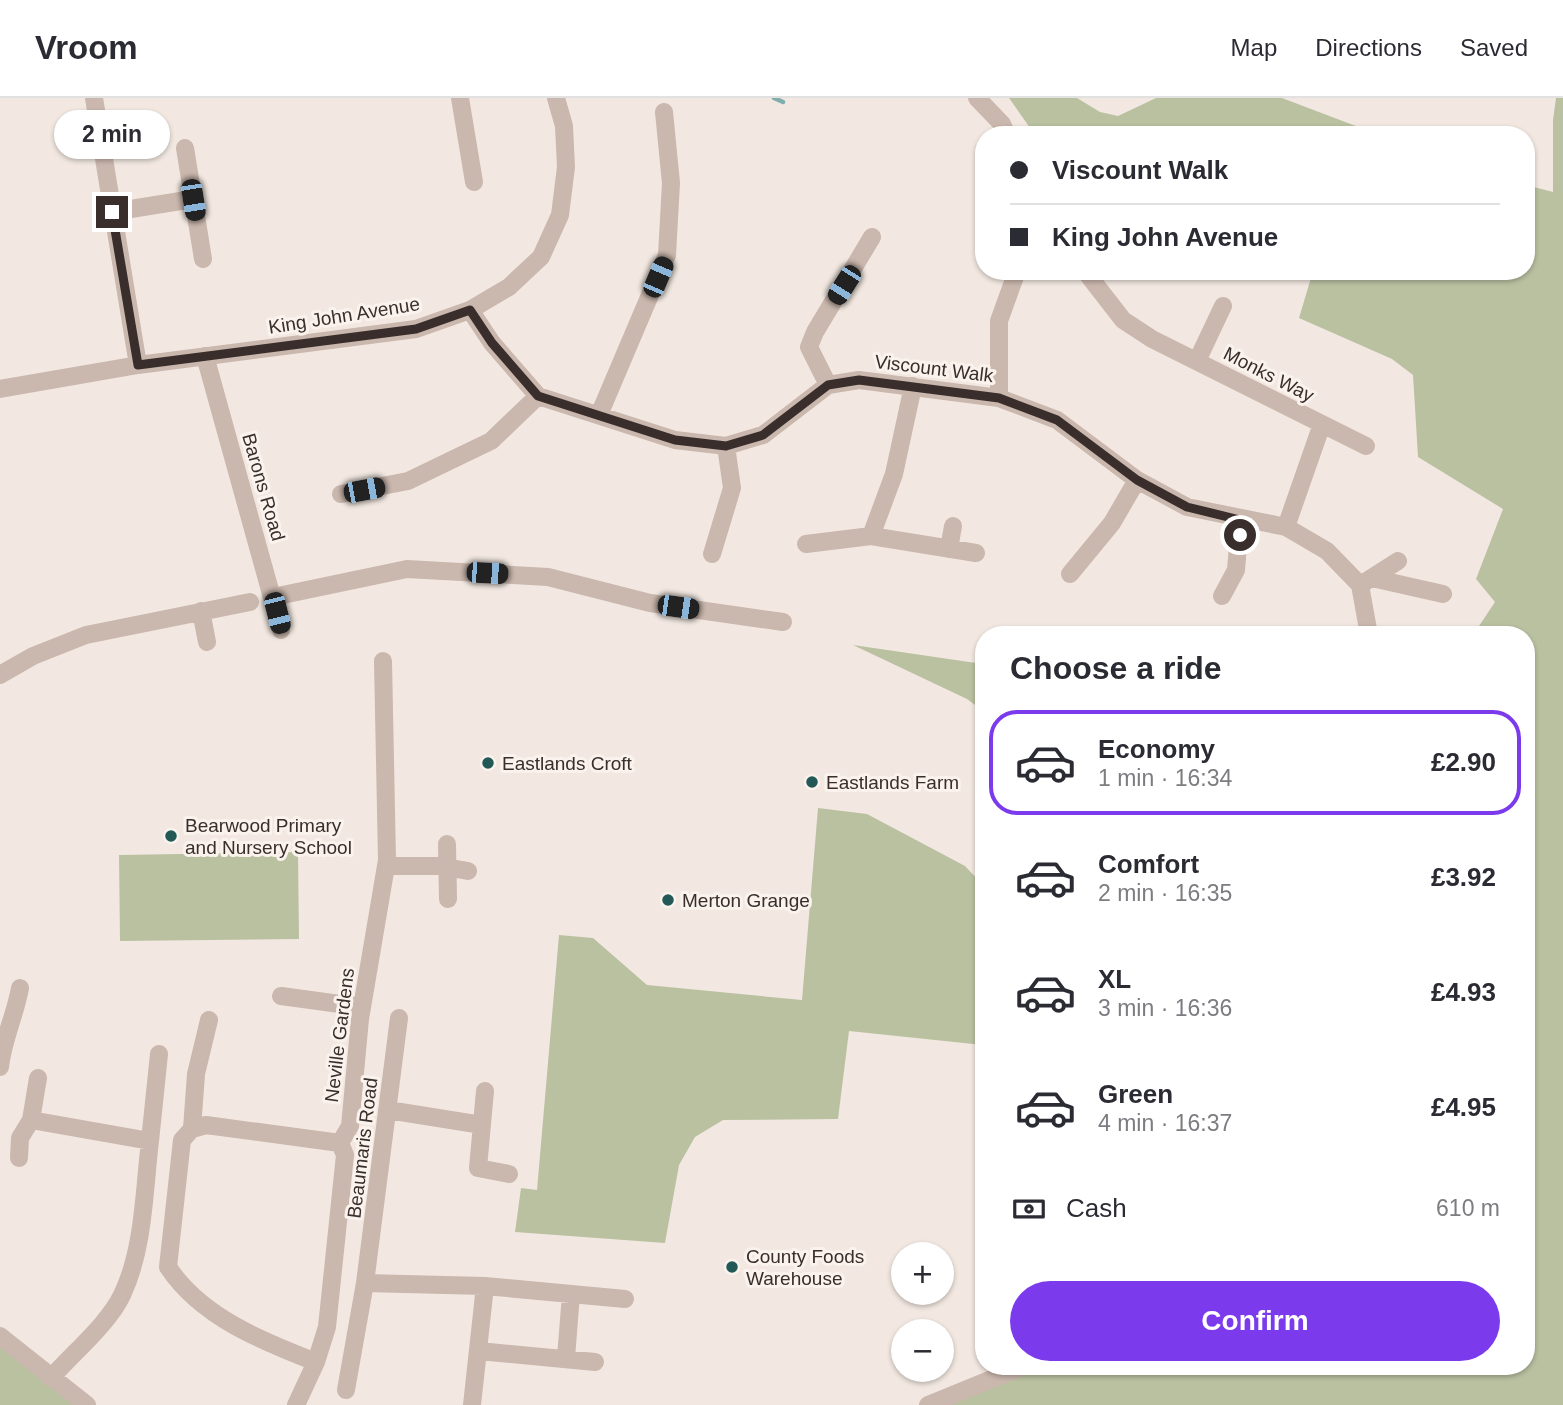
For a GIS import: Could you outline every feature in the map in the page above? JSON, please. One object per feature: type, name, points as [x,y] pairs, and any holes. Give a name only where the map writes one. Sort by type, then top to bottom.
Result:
[{"type":"street","points":[[94,98],[138,365]]},
{"type":"street","points":[[460,98],[474,182]]},
{"type":"street","name":"King John Avenue","points":[[0,389],[138,365],[416,329],[470,310],[509,287],[541,257],[560,215],[566,167],[564,126],[556,98]]},
{"type":"street","points":[[977,98],[1003,126]]},
{"type":"street","points":[[599,415],[667,255],[671,183],[664,112]]},
{"type":"street","points":[[185,148],[203,259]]},
{"type":"street","points":[[112,212],[193,200]]},
{"type":"street","points":[[828,385],[809,347],[815,331],[872,237]]},
{"type":"street","points":[[999,398],[999,321],[1014,280]]},
{"type":"street","name":"Monks Way","points":[[1092,280],[1123,320],[1197,361],[1366,446]]},
{"type":"street","name":"Monks Way","points":[[1197,361],[1223,306]]},
{"type":"street","points":[[341,494],[408,481],[491,441],[538,396],[492,343],[470,310]]},
{"type":"street","name":"Barons Road","points":[[205,356],[281,630]]},
{"type":"street","name":"Viscount Walk","points":[[538,396],[675,440],[726,446],[763,435],[828,385],[859,380],[999,398],[1057,420],[1137,480],[1187,507],[1240,520],[1286,527],[1327,551],[1366,582]]},
{"type":"street","points":[[871,536],[894,474],[913,386]]},
{"type":"street","name":"Monks Way","points":[[1286,527],[1322,424]]},
{"type":"street","points":[[712,554],[732,488],[726,446]]},
{"type":"street","points":[[1070,574],[1112,523],[1137,480]]},
{"type":"street","points":[[1222,596],[1236,570],[1240,520]]},
{"type":"street","points":[[949,549],[953,526]]},
{"type":"street","points":[[806,544],[871,536],[976,553]]},
{"type":"street","points":[[1366,582],[1398,561]]},
{"type":"street","points":[[273,597],[408,569],[434,570],[548,577],[652,604],[783,622]]},
{"type":"street","points":[[1366,582],[1443,594]]},
{"type":"street","points":[[1366,582],[1368,626]]},
{"type":"street","points":[[0,675],[33,656],[86,635],[250,601]]},
{"type":"street","points":[[201,611],[207,642]]},
{"type":"street","name":"Neville Gardens","points":[[296,1405],[316,1362],[327,1326],[345,1155],[340,1143],[350,1126],[362,1007],[386,866],[383,660]]},
{"type":"street","points":[[447,844],[448,899]]},
{"type":"street","points":[[386,866],[447,867],[468,871]]},
{"type":"street","points":[[0,1068],[4,1039],[14,1021],[20,988]]},
{"type":"street","points":[[281,996],[362,1007]]},
{"type":"street","name":"Beaumaris Road","points":[[346,1390],[365,1283],[399,1018]]},
{"type":"street","points":[[192,1129],[196,1074],[209,1020]]},
{"type":"street","points":[[51,1378],[121,1297],[133,1260],[141,1221],[159,1054]]},
{"type":"street","points":[[19,1158],[20,1138],[31,1120],[38,1078]]},
{"type":"street","points":[[485,1091],[478,1168],[509,1174]]},
{"type":"street","points":[[388,1110],[482,1125]]},
{"type":"street","points":[[31,1120],[150,1141]]},
{"type":"street","points":[[316,1362],[265,1342],[230,1323],[196,1300],[168,1267],[182,1140],[192,1129],[206,1125],[340,1143]]},
{"type":"street","points":[[365,1283],[485,1286],[625,1299]]},
{"type":"street","points":[[472,1405],[485,1286]]},
{"type":"street","points":[[566,1358],[571,1294]]},
{"type":"street","points":[[0,1336],[87,1405]]},
{"type":"street","points":[[479,1351],[595,1362]]},
{"type":"street","points":[[928,1405],[1001,1375]]},
{"type":"green space","points":[[1009,98],[1077,98],[1100,112],[1118,116],[1156,98],[1282,98],[1356,126],[1029,126]]},
{"type":"green space","points":[[1556,98],[1563,98],[1563,1405],[928,1405],[1001,1375],[1535,1375],[1535,626],[1479,626],[1495,602],[1476,579],[1503,509],[1418,457],[1413,375],[1392,359],[1299,318],[1310,280],[1535,280],[1535,187],[1553,192],[1553,120]]},
{"type":"green space","points":[[853,645],[975,663],[975,705]]},
{"type":"green space","points":[[818,808],[867,814],[965,866],[975,877],[975,1044],[849,1031],[838,1119],[723,1120],[695,1137],[679,1165],[665,1243],[515,1232],[521,1188],[537,1190],[559,935],[593,938],[647,985],[802,1000]]},
{"type":"green space","points":[[298,852],[299,939],[120,941],[119,855]]},
{"type":"green space","points":[[0,1336],[87,1405],[0,1405]]},
{"type":"waterway","points":[[774,98],[783,102]]},
{"type":"place","name":"Eastlands Croft","points":[[488,763]]},
{"type":"place","name":"Eastlands Farm","points":[[812,782]]},
{"type":"place","name":"Bearwood Primary and Nursery School","points":[[171,836]]},
{"type":"place","name":"Merton Grange","points":[[668,900]]},
{"type":"place","name":"County Foods Warehouse","points":[[732,1267]]},
{"type":"route","points":[[112,212],[138,365],[416,329],[470,310],[492,343],[538,396],[675,440],[726,446],[763,435],[828,385],[859,380],[999,398],[1057,420],[1137,480],[1187,507],[1240,520],[1240,535]]}]
